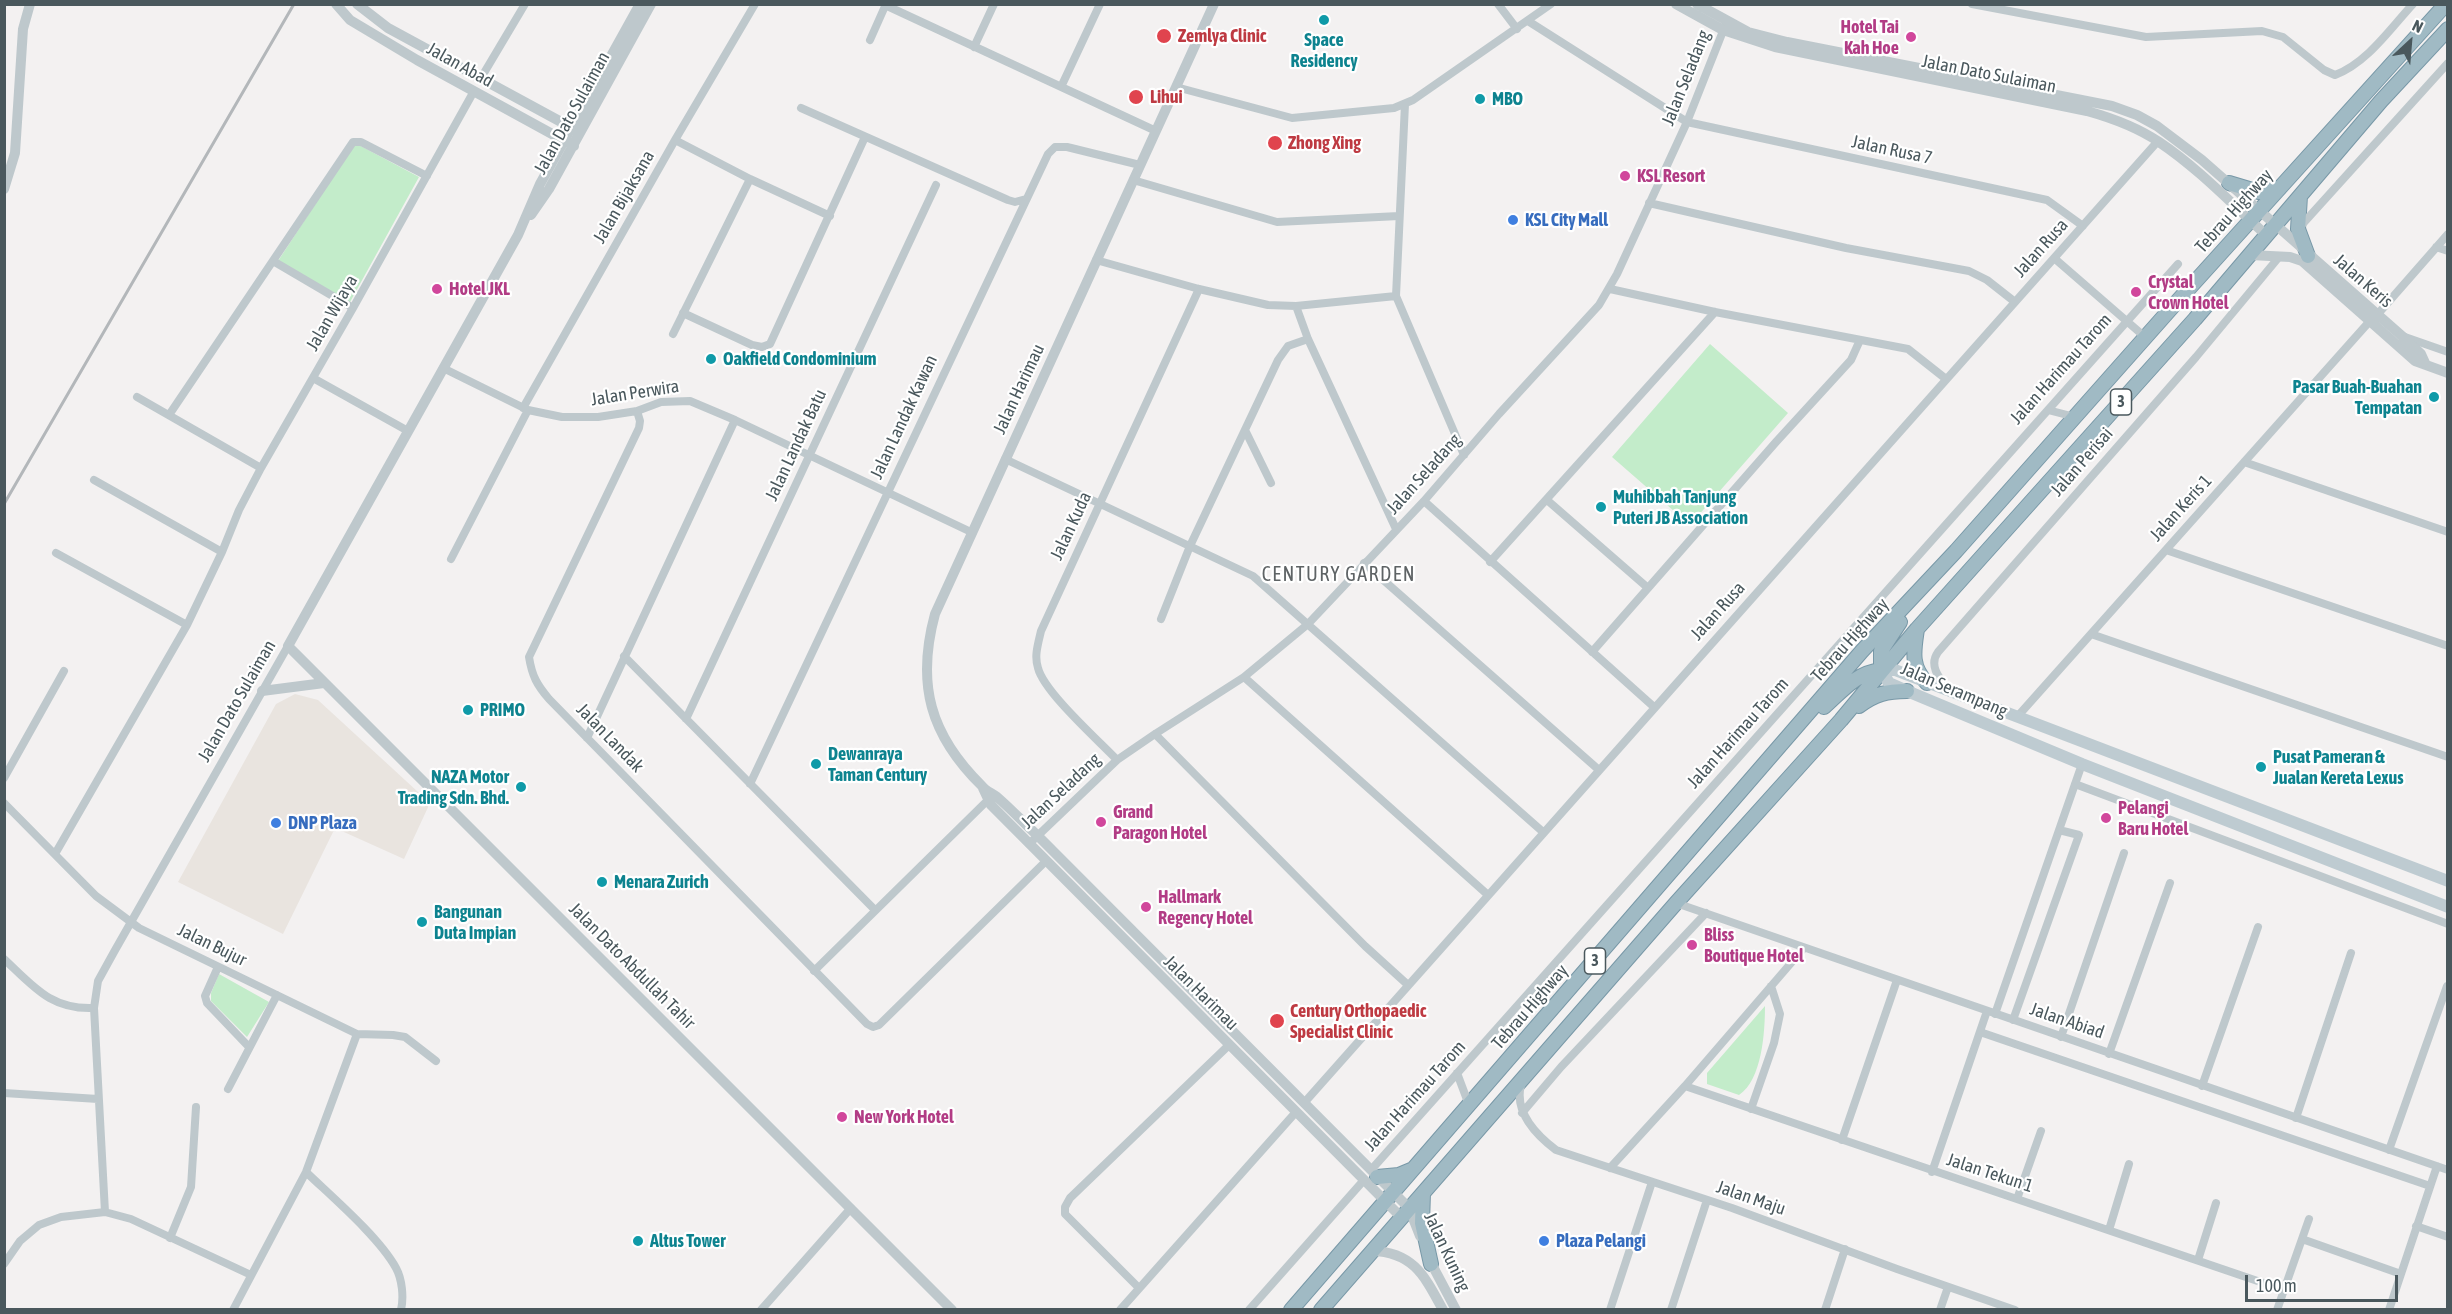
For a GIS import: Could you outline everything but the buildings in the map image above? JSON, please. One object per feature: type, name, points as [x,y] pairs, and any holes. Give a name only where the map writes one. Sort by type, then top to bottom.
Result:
[{"type":"highway","name":"Tebrau Highway","points":[[1291,1310],[1777,752],[1862,651],[1956,551],[2145,337],[2446,4]]},
{"type":"highway","name":"3","points":[[1321,1310],[1676,903],[1841,720],[1917,629],[2187,328],[2381,101],[2448,29]]},
{"type":"highway","points":[[2229,183],[2259,192],[2279,189]]},
{"type":"highway","points":[[2300,196],[2298,229],[2308,256]]},
{"type":"highway","points":[[1777,752],[1856,678],[1881,670],[1879,659],[1886,642],[1956,551]]},
{"type":"highway","points":[[1917,629],[1914,660],[1916,669],[1927,683]]},
{"type":"highway","points":[[1841,720],[1877,694],[1907,691]]},
{"type":"highway","points":[[1371,1176],[1399,1174],[1413,1170]]},
{"type":"highway","points":[[1423,1192],[1422,1222],[1431,1264]]},
{"type":"main road","name":"Jalan Serampang","points":[[1881,670],[1895,670],[2448,881]]},
{"type":"main road","name":"Jalan Serampang","points":[[1881,670],[1889,683],[1907,691],[2082,764],[2448,907]]},
{"type":"street","points":[[4,189],[15,153],[23,29],[30,4]]},
{"type":"street","name":"Jalan Abad","points":[[336,4],[350,20],[574,146]]},
{"type":"street","points":[[481,78],[525,4]]},
{"type":"street","name":"Jalan Dato Sulaiman","points":[[518,235],[540,184],[563,140],[640,4]]},
{"type":"street","name":"Jalan Dato Sulaiman","points":[[105,1212],[94,1008],[98,981],[518,235],[574,146],[651,4]]},
{"type":"street","name":"Jalan Bijaksana","points":[[526,409],[675,140],[755,4]]},
{"type":"street","points":[[974,47],[994,4]]},
{"type":"street","points":[[1061,87],[1100,4]]},
{"type":"street","name":"Jalan Harimau","points":[[1214,4],[935,614],[928,639],[926,682],[940,732],[950,748],[991,797],[1304,1103],[1405,1213]]},
{"type":"street","points":[[1498,4],[1517,29]]},
{"type":"street","points":[[1176,87],[1292,118],[1394,108],[1405,104],[1551,4]]},
{"type":"street","name":"Jalan Dato Sulaiman","points":[[1676,4],[1725,26],[1786,42],[2120,109],[2157,126],[2229,183],[2254,216]]},
{"type":"street","name":"Jalan Dato Sulaiman","points":[[1697,4],[1743,38],[1786,50],[2087,111],[2115,120],[2158,141],[2270,231]]},
{"type":"street","points":[[1972,4],[2146,37],[2262,31],[2283,37],[2324,70],[2335,75],[2347,70],[2361,59],[2413,4]]},
{"type":"street","name":"Jalan Abad","points":[[358,5],[388,28],[581,133]]},
{"type":"street","points":[[870,40],[886,5],[1156,131]]},
{"type":"street","points":[[1528,21],[1687,122]]},
{"type":"street","name":"Jalan Seladang","points":[[1033,839],[1117,760],[1244,677],[1308,624],[1424,501],[1542,366],[1599,305],[1610,289],[1687,122],[1725,26]]},
{"type":"street","points":[[2298,229],[2448,63]]},
{"type":"street","name":"Jalan Wijaya","points":[[55,854],[187,625],[222,552],[239,510],[261,468],[474,91]]},
{"type":"street","points":[[1405,104],[1396,296],[1464,455]]},
{"type":"street","points":[[801,108],[1008,200],[1015,202],[1026,199]]},
{"type":"street","name":"Jalan Rusa 7","points":[[1687,122],[2047,200],[2083,226]]},
{"type":"street","points":[[683,313],[757,346],[770,344],[865,137]]},
{"type":"street","points":[[675,140],[750,179],[830,216]]},
{"type":"street","name":"Jalan Rusa","points":[[1304,1103],[2158,141]]},
{"type":"street","points":[[169,415],[353,142],[361,142],[427,176]]},
{"type":"street","name":"Jalan Landak Kawan","points":[[750,784],[1047,154],[1055,147],[1067,147],[1140,165]]},
{"type":"street","points":[[673,334],[750,179]]},
{"type":"street","points":[[1133,180],[1277,222],[1399,216]]},
{"type":"street","name":"Jalan Landak Batu","points":[[686,718],[936,185]]},
{"type":"street","points":[[1008,200],[1017,218]]},
{"type":"street","points":[[1649,203],[1846,248],[1969,272],[1988,280],[2015,302]]},
{"type":"street","name":"Jalan Keris","points":[[2270,231],[2308,256],[2415,361],[2448,373]]},
{"type":"street","name":"Jalan Keris 1","points":[[2017,717],[2448,234]]},
{"type":"street","points":[[2436,247],[2448,251]]},
{"type":"street","name":"Jalan Keris","points":[[2250,255],[2290,257],[2302,261],[2373,318],[2402,336],[2421,354],[2426,365]]},
{"type":"street","name":"Jalan Perisai","points":[[1950,692],[1936,672],[1933,662],[1938,652],[2196,357],[2279,257]]},
{"type":"street","points":[[2054,258],[2145,337]]},
{"type":"street","points":[[1096,260],[1199,290],[1268,305],[1296,306],[1396,296]]},
{"type":"street","points":[[273,261],[353,308]]},
{"type":"street","name":"Jalan Harimau Tarom","points":[[1249,1310],[1371,1176],[1457,1073],[2178,264]]},
{"type":"street","points":[[1610,289],[1715,312],[1908,349],[1946,379]]},
{"type":"street","name":"Jalan Kuda","points":[[1117,760],[1047,687],[1038,670],[1036,657],[1041,631],[1199,290]]},
{"type":"street","points":[[1296,306],[1308,339],[1396,529]]},
{"type":"street","points":[[1491,562],[1715,312]]},
{"type":"street","points":[[2402,336],[2448,352]]},
{"type":"street","points":[[1161,619],[1190,546],[1283,351],[1288,346],[1308,339]]},
{"type":"street","points":[[1592,652],[1851,360],[1860,340]]},
{"type":"street","name":"Jalan Perwira","points":[[443,368],[526,409],[562,417],[589,417],[636,411],[661,402],[690,401],[971,532]]},
{"type":"street","points":[[313,378],[408,431]]},
{"type":"street","points":[[137,397],[261,468]]},
{"type":"street","points":[[451,560],[526,409]]},
{"type":"street","points":[[2048,410],[2075,417]]},
{"type":"street","name":"Jalan Landak","points":[[636,411],[640,421],[639,428],[529,657],[531,674],[536,684],[814,971],[867,1024],[873,1027],[879,1025],[1046,861]]},
{"type":"street","points":[[587,738],[735,420]]},
{"type":"street","points":[[1246,432],[1271,483]]},
{"type":"street","points":[[1005,459],[1252,576],[1543,832]]},
{"type":"street","points":[[2244,462],[2448,532]]},
{"type":"street","points":[[94,480],[222,552]]},
{"type":"street","points":[[1546,500],[1648,588]]},
{"type":"street","points":[[1424,501],[1654,707]]},
{"type":"street","points":[[2166,550],[2448,646]]},
{"type":"street","points":[[56,553],[187,625]]},
{"type":"street","points":[[1364,563],[1599,770]]},
{"type":"street","points":[[2091,634],[2448,757]]},
{"type":"street","name":"Jalan Dato Abdullah Tahir","points":[[288,646],[952,1310]]},
{"type":"street","points":[[624,656],[874,910]]},
{"type":"street","points":[[4,778],[64,671]]},
{"type":"street","points":[[1244,677],[1488,895]]},
{"type":"street","points":[[262,691],[324,683]]},
{"type":"street","points":[[1155,734],[1365,946],[1408,985]]},
{"type":"street","points":[[1932,1172],[1980,1032],[1991,1013],[2082,764]]},
{"type":"street","points":[[2075,784],[2448,924]]},
{"type":"street","points":[[814,971],[991,797]]},
{"type":"street","name":"Jalan Bujur","points":[[4,803],[96,896],[130,922],[357,1034],[405,1037],[436,1061]]},
{"type":"street","points":[[2013,1020],[2079,835],[2059,830]]},
{"type":"street","name":"Jalan Harimau","points":[[1033,839],[1046,861],[1296,1112],[1371,1176]]},
{"type":"street","points":[[2061,1037],[2124,854]]},
{"type":"street","points":[[2109,1054],[2170,883]]},
{"type":"street","name":"Jalan Abiad","points":[[1676,903],[2448,1170]]},
{"type":"street","points":[[1522,1113],[1561,1067],[1706,913]]},
{"type":"street","points":[[2202,1086],[2258,927]]},
{"type":"street","points":[[1610,1168],[1685,1086],[1804,948]]},
{"type":"street","points":[[2296,1118],[2351,953]]},
{"type":"street","points":[[4,960],[37,990],[59,1004],[75,1009],[94,1008]]},
{"type":"street","points":[[218,967],[205,996],[207,1003],[249,1047]]},
{"type":"street","points":[[1842,1140],[1897,980]]},
{"type":"street","points":[[1751,1109],[1774,1043],[1780,1014],[1771,986]]},
{"type":"street","points":[[2389,1150],[2446,986]]},
{"type":"street","points":[[228,1089],[277,995]]},
{"type":"street","points":[[1980,1032],[2430,1186]]},
{"type":"street","points":[[233,1310],[306,1172],[357,1034]]},
{"type":"street","points":[[1139,1288],[1065,1214],[1065,1207],[1070,1198],[1229,1045]]},
{"type":"street","points":[[1457,1073],[1469,1105]]},
{"type":"street","points":[[1522,1078],[1518,1095],[1522,1113]]},
{"type":"street","name":"Jalan Tekun 1","points":[[1685,1086],[2284,1290]]},
{"type":"street","points":[[4,1092],[99,1100]]},
{"type":"street","points":[[170,1238],[191,1187],[196,1107]]},
{"type":"street","points":[[1120,1310],[1296,1112]]},
{"type":"street","name":"Jalan Maju","points":[[1522,1113],[1545,1141],[1556,1149],[1707,1200],[2015,1310]]},
{"type":"street","points":[[2017,1199],[2041,1131]]},
{"type":"street","points":[[2109,1230],[2129,1164]]},
{"type":"street","points":[[2389,1310],[2437,1166]]},
{"type":"street","points":[[306,1172],[383,1250],[397,1270],[401,1288],[401,1310]]},
{"type":"street","points":[[1610,1310],[1652,1182]]},
{"type":"street","points":[[1672,1309],[1707,1200]]},
{"type":"street","points":[[2198,1260],[2216,1203]]},
{"type":"street","points":[[761,1310],[850,1208]]},
{"type":"street","points":[[4,1264],[20,1241],[39,1225],[61,1217],[105,1212],[131,1219],[251,1275]]},
{"type":"street","name":"Jalan Kuning","points":[[1405,1213],[1456,1310]]},
{"type":"street","points":[[2277,1310],[2309,1219]]},
{"type":"street","points":[[2416,1226],[2448,1237]]},
{"type":"street","points":[[2302,1239],[2401,1274]]},
{"type":"street","points":[[1825,1310],[1845,1249]]},
{"type":"street","name":"Jalan Kuning","points":[[1372,1251],[1382,1251],[1399,1256],[1416,1266],[1424,1275],[1443,1310]]},
{"type":"street","points":[[1940,1310],[1948,1287]]},
{"type":"shaded area","name":"DNP Plaza","points":[[295,694],[318,700],[430,803],[404,859],[335,828],[283,934],[178,882],[276,704]]},
{"type":"green space","points":[[355,143],[419,177],[350,302],[278,261]]},
{"type":"green space","points":[[1710,344],[1788,413],[1690,525],[1612,457]]},
{"type":"green space","points":[[219,974],[269,1002],[247,1037],[211,1001],[211,993]]},
{"type":"green space","points":[[1765,1006],[1761,1055],[1747,1088],[1739,1095],[1707,1084],[1707,1073]]},
{"type":"railway","points":[[4,504],[294,4]]},
{"type":"place","name":"Space Residency","points":[[1324,20]]},
{"type":"place","name":"Zemlya Clinic","points":[[1164,36]]},
{"type":"place","name":"Hotel Tai Kah Hoe","points":[[1911,37]]},
{"type":"place","name":"Lihui","points":[[1136,97]]},
{"type":"place","name":"MBO","points":[[1480,99]]},
{"type":"place","name":"Zhong Xing","points":[[1275,143]]},
{"type":"place","name":"KSL Resort","points":[[1625,176]]},
{"type":"place","name":"KSL City Mall","points":[[1513,220]]},
{"type":"place","name":"Hotel JKL","points":[[437,289]]},
{"type":"place","name":"Crystal Crown Hotel","points":[[2136,292]]},
{"type":"place","name":"Oakfield Condominium","points":[[711,359]]},
{"type":"place","name":"Pasar Buah-Buahan Tempatan","points":[[2434,397]]},
{"type":"place","name":"Muhibbah Tanjung Puteri JB Association","points":[[1601,507]]},
{"type":"place","name":"PRIMO","points":[[468,710]]},
{"type":"place","name":"Dewanraya Taman Century","points":[[816,764]]},
{"type":"place","name":"Pusat Pameran & Jualan Kereta Lexus","points":[[2261,767]]},
{"type":"place","name":"NAZA Motor Trading Sdn. Bhd.","points":[[521,787]]},
{"type":"place","name":"Pelangi Baru Hotel","points":[[2106,818]]},
{"type":"place","name":"Grand Paragon Hotel","points":[[1101,822]]},
{"type":"place","name":"DNP Plaza","points":[[276,823]]},
{"type":"place","name":"Menara Zurich","points":[[602,882]]},
{"type":"place","name":"Hallmark Regency Hotel","points":[[1146,907]]},
{"type":"place","name":"Bangunan Duta Impian","points":[[422,922]]},
{"type":"place","name":"Bliss Boutique Hotel","points":[[1692,945]]},
{"type":"place","name":"Century Orthopaedic Specialist Clinic","points":[[1277,1021]]},
{"type":"place","name":"New York Hotel","points":[[842,1117]]},
{"type":"place","name":"Altus Tower","points":[[638,1241]]},
{"type":"place","name":"Plaza Pelangi","points":[[1544,1241]]},
{"type":"district","name":"CENTURY GARDEN","points":[[1339,575]]}]
